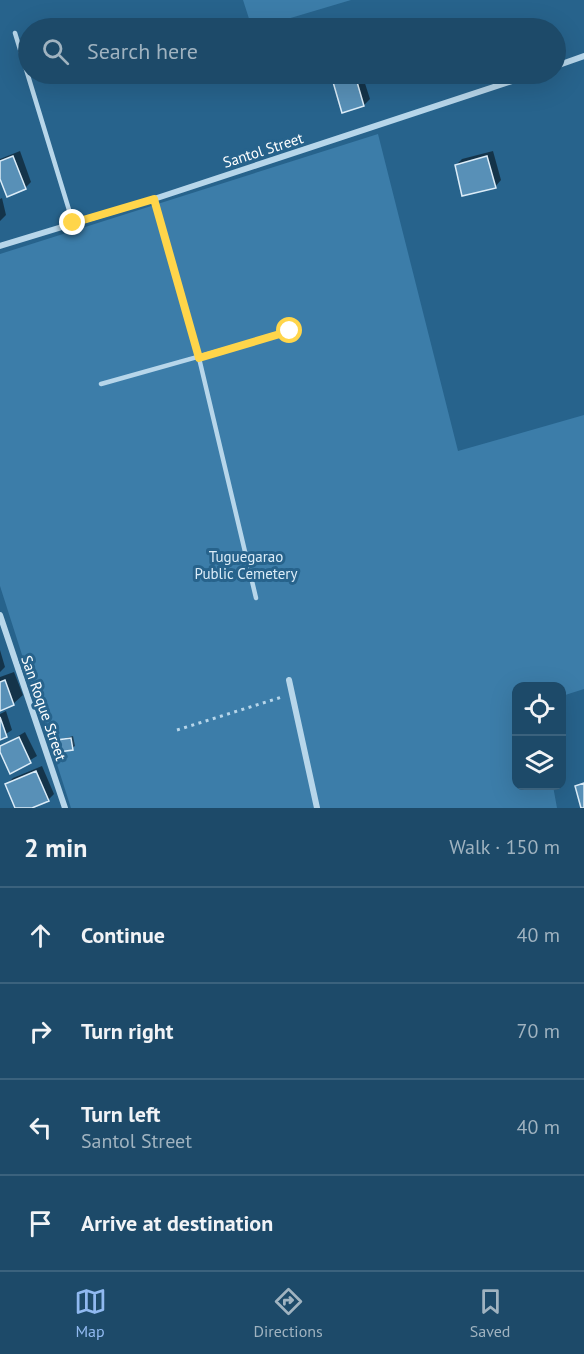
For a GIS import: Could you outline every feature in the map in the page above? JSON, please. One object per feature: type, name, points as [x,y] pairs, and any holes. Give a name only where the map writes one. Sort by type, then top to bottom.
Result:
[{"type":"street","points":[[566,63],[584,57]]},
{"type":"street","name":"Santol Street","points":[[0,246],[154,199],[503,84]]},
{"type":"street","name":"San Roque Street","points":[[0,615],[65,808]]},
{"type":"street","points":[[289,680],[317,808]]},
{"type":"lane","points":[[15,33],[18,43]]},
{"type":"lane","points":[[31,84],[73,223]]},
{"type":"lane","points":[[154,199],[199,358],[256,598]]},
{"type":"lane","points":[[101,384],[290,331]]},
{"type":"path","points":[[177,730],[292,694]]},
{"type":"green space","points":[[243,0],[351,0],[291,18],[249,18]]},
{"type":"green space","name":"Tuguegarao Public Cemetery","points":[[378,134],[458,451],[584,415],[584,689],[566,695],[566,682],[512,682],[512,790],[554,790],[557,808],[71,808],[0,586],[0,254]]},
{"type":"building","points":[[334,84],[358,84],[364,106],[342,113]]},
{"type":"building","points":[[13,156],[26,189],[7,197],[0,179],[0,161]]},
{"type":"building","points":[[487,156],[496,188],[462,196],[455,165]]},
{"type":"building","points":[[5,680],[14,705],[0,711],[0,682]]},
{"type":"building","points":[[0,717],[7,737],[0,740]]},
{"type":"building","points":[[19,737],[31,763],[10,774],[0,752],[0,746]]},
{"type":"building","points":[[71,738],[73,750],[59,752],[57,740]]},
{"type":"building","points":[[36,771],[49,801],[32,808],[15,808],[5,784]]},
{"type":"building","points":[[584,783],[584,808],[581,808],[575,786]]},
{"type":"route","points":[[73,223],[154,199],[199,358],[290,331]]}]
